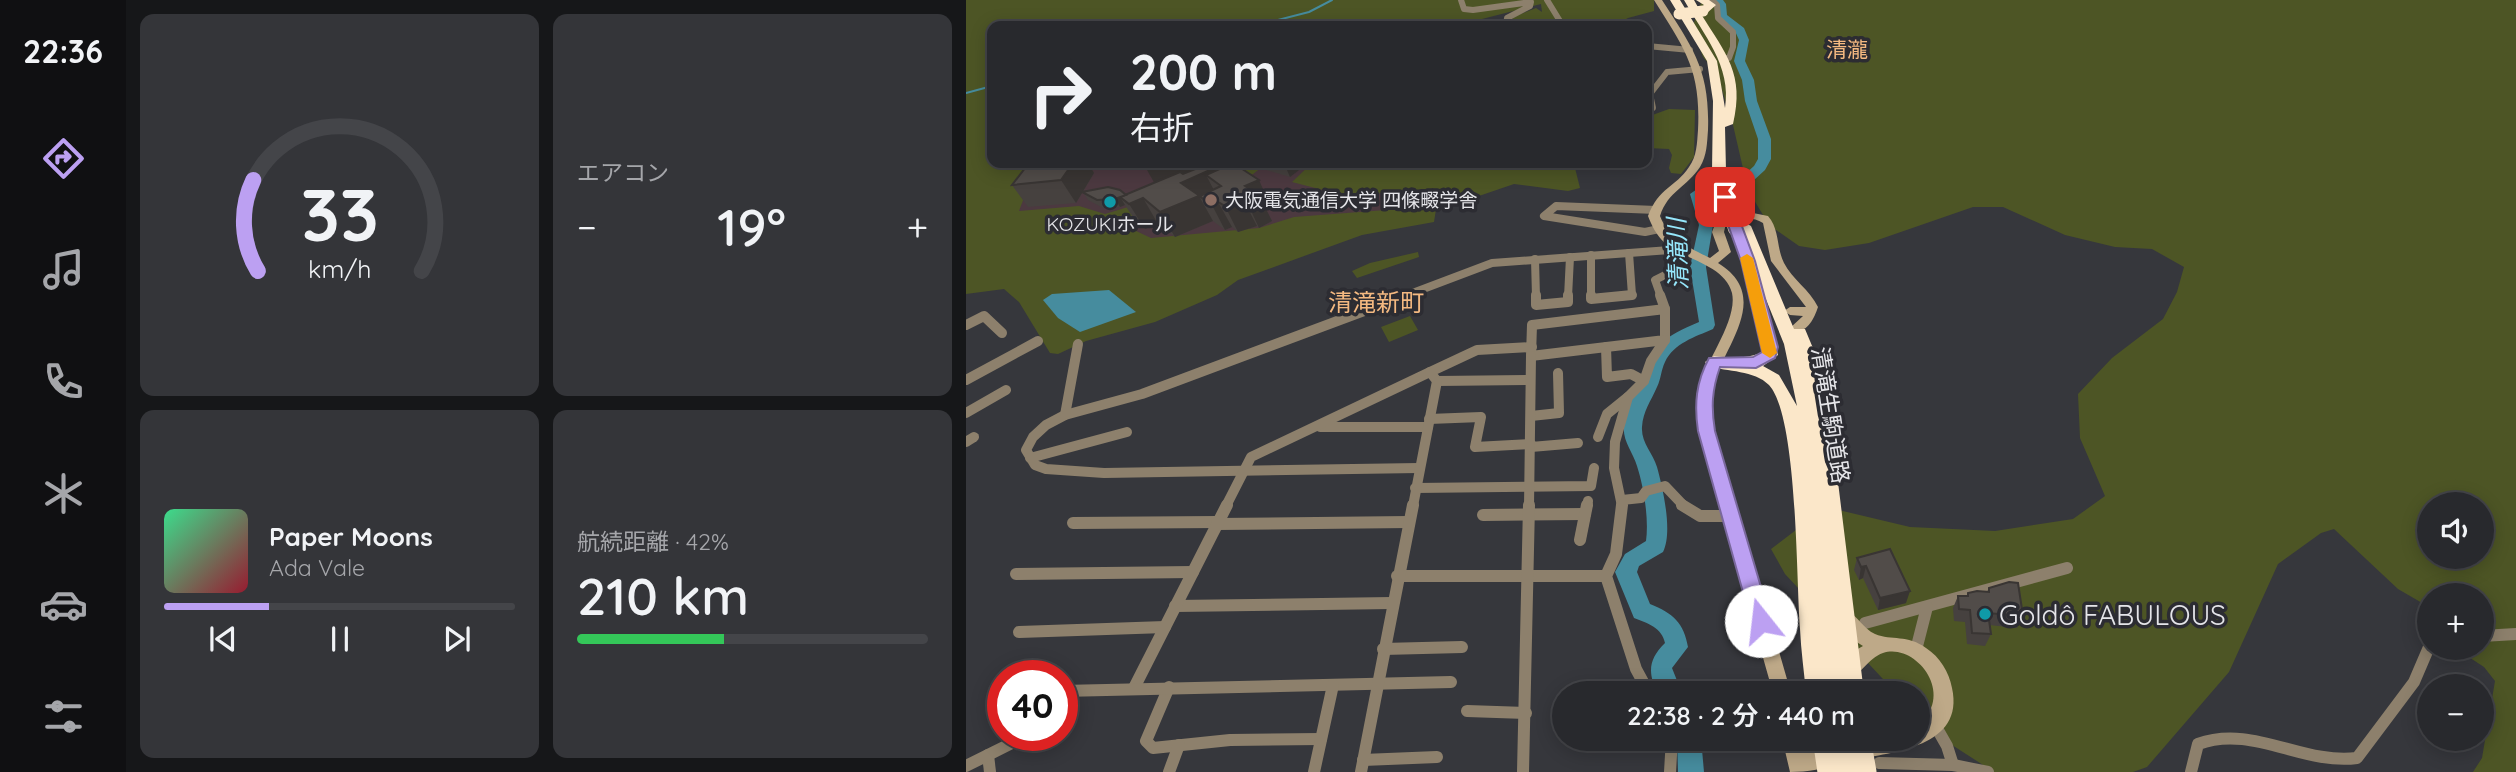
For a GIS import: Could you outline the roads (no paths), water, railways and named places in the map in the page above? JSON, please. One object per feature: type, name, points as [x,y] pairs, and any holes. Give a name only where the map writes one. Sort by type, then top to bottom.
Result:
[{"type":"highway","name":"清滝生駒道路","points":[[1675,0],[1712,61],[1719,101],[1718,149],[1729,196],[1792,344],[1806,407],[1835,681]]},
{"type":"highway","points":[[1673,15],[1694,3],[1725,58],[1733,107],[1727,124]]},
{"type":"highway","name":"清滝生駒道路","points":[[1694,3],[1722,67],[1729,196]]},
{"type":"highway","points":[[1742,231],[1770,268],[1799,317],[1811,365],[1821,417],[1850,681]]},
{"type":"highway","name":"清滝生駒道路","points":[[1742,231],[1748,261],[1785,364],[1796,415],[1817,681]]},
{"type":"highway","points":[[1714,362],[1756,363],[1770,355],[1748,261]]},
{"type":"highway","points":[[1714,362],[1763,373],[1783,391],[1801,472]]},
{"type":"highway","points":[[1826,751],[1829,772]]},
{"type":"highway","points":[[1844,751],[1847,772]]},
{"type":"highway","points":[[1865,751],[1872,767]]},
{"type":"street","points":[[1461,0],[1464,9],[1478,11],[1513,1],[1531,2],[1530,6],[1507,18],[1507,21]]},
{"type":"street","points":[[1547,0],[1560,21]]},
{"type":"street","points":[[1658,0],[1673,15],[1700,69],[1705,99],[1701,155],[1693,170],[1669,188],[1654,216],[1659,229],[1677,248],[1709,262],[1730,278],[1739,300],[1737,313],[1704,391],[1703,408],[1706,431],[1779,681]]},
{"type":"street","points":[[1712,0],[1717,5],[1718,18],[1733,32],[1733,47],[1729,58],[1725,58]]},
{"type":"street","points":[[1652,46],[1690,50]]},
{"type":"street","points":[[1652,91],[1667,72],[1700,69]]},
{"type":"street","points":[[1656,210],[1634,208],[1583,211],[1556,206],[1544,216],[1645,232],[1659,229]]},
{"type":"street","points":[[1622,229],[1634,208]]},
{"type":"street","points":[[1709,262],[1726,253],[1718,232],[1721,221],[1726,217],[1743,214],[1764,218],[1771,230],[1777,262],[1809,299],[1812,307],[1799,317]]},
{"type":"street","points":[[1419,468],[1104,473],[1045,469],[1035,465],[1026,450],[1046,425],[1065,415],[1142,394],[1492,263],[1677,248]]},
{"type":"street","points":[[1598,437],[1607,414],[1644,381],[1651,361],[1665,340],[1665,309],[1655,280],[1669,274],[1677,248]]},
{"type":"street","points":[[1591,255],[1591,299],[1632,295],[1629,253]]},
{"type":"street","points":[[1535,259],[1536,305],[1568,302],[1570,257]]},
{"type":"street","points":[[1523,772],[1532,324],[1665,309]]},
{"type":"street","points":[[966,325],[984,316],[1002,333]]},
{"type":"street","points":[[1134,688],[1251,457],[1314,427],[1434,377],[1477,350],[1531,351],[1606,347],[1665,340]]},
{"type":"street","points":[[966,380],[1038,341]]},
{"type":"street","points":[[1065,415],[1078,344]]},
{"type":"street","points":[[1606,347],[1607,377],[1632,374],[1644,381]]},
{"type":"street","points":[[1531,416],[1559,414],[1558,373]]},
{"type":"street","points":[[1434,377],[1530,380]]},
{"type":"street","points":[[1434,377],[1428,423],[1362,766],[1437,757]]},
{"type":"street","points":[[969,408],[1006,390]]},
{"type":"street","points":[[1628,397],[1613,457],[1622,500],[1616,554],[1606,576],[1636,669],[1642,681]]},
{"type":"street","points":[[1314,427],[1428,423],[1481,417],[1475,447],[1578,443]]},
{"type":"street","points":[[1030,458],[1127,432]]},
{"type":"street","points":[[1415,488],[1591,486],[1594,468]]},
{"type":"street","points":[[1622,500],[1641,498],[1652,490],[1665,486],[1680,505],[1698,517],[1731,516]]},
{"type":"street","points":[[1580,540],[1588,501]]},
{"type":"street","points":[[1483,515],[1585,514]]},
{"type":"street","points":[[1073,523],[1409,522]]},
{"type":"street","points":[[1865,624],[2067,568]]},
{"type":"street","points":[[1016,574],[1193,572]]},
{"type":"street","points":[[1397,576],[1606,576]]},
{"type":"street","points":[[1175,606],[1392,603]]},
{"type":"street","points":[[1916,650],[1927,607]]},
{"type":"street","points":[[1843,615],[1854,631],[1881,644],[1916,650],[1927,659],[1938,674],[1944,690],[1943,709],[1936,725],[1930,729]]},
{"type":"street","points":[[1019,632],[1165,627]]},
{"type":"street","points":[[2494,635],[2516,634]]},
{"type":"street","points":[[1848,671],[1858,659],[1881,644]]},
{"type":"street","points":[[1383,649],[1462,647]]},
{"type":"street","points":[[2191,772],[2198,744],[2209,738],[2223,736],[2305,761],[2345,765],[2357,758],[2414,682],[2423,660]]},
{"type":"street","points":[[1078,690],[1451,682]]},
{"type":"street","points":[[1314,772],[1333,685]]},
{"type":"street","points":[[1168,687],[1146,741],[1153,748],[1230,740],[1321,740]]},
{"type":"street","points":[[1467,711],[1526,713]]},
{"type":"street","points":[[1936,725],[1953,765]]},
{"type":"street","points":[[1169,772],[1180,745]]},
{"type":"street","points":[[966,766],[996,751]]},
{"type":"street","points":[[1670,772],[1671,751]]},
{"type":"street","points":[[1799,768],[1854,751]]},
{"type":"street","points":[[988,755],[990,772]]},
{"type":"street","points":[[1872,767],[1953,765],[1988,772]]},
{"type":"water","points":[[1109,290],[1136,312],[1080,332],[1058,318],[1043,300],[1052,294]]},
{"type":"waterway","points":[[1274,21],[1309,12],[1332,0]]},
{"type":"waterway","name":"清滝川","points":[[1664,681],[1662,664],[1677,647],[1673,632],[1662,619],[1642,611],[1626,572],[1632,560],[1656,546],[1658,528],[1647,466],[1635,442],[1633,428],[1639,401],[1650,385],[1655,364],[1663,350],[1677,338],[1707,325],[1698,267],[1706,225],[1697,194],[1719,182],[1752,176],[1760,168],[1765,149],[1762,129],[1740,61],[1739,52],[1744,40],[1740,30],[1722,16],[1723,6],[1717,0]]},
{"type":"waterway","points":[[966,93],[987,87]]},
{"type":"waterway","name":"清滝川","points":[[1690,751],[1691,772]]},
{"type":"place","name":"大阪電気通信大学 四條畷学舎","points":[[1211,200]]},
{"type":"place","name":"KOZUKIホール","points":[[1110,202]]},
{"type":"place","name":"Goldô FABULOUS","points":[[1985,614]]},
{"type":"district","name":"清瀧","points":[[1847,49]]},
{"type":"district","name":"清滝新町","points":[[1376,302]]}]
